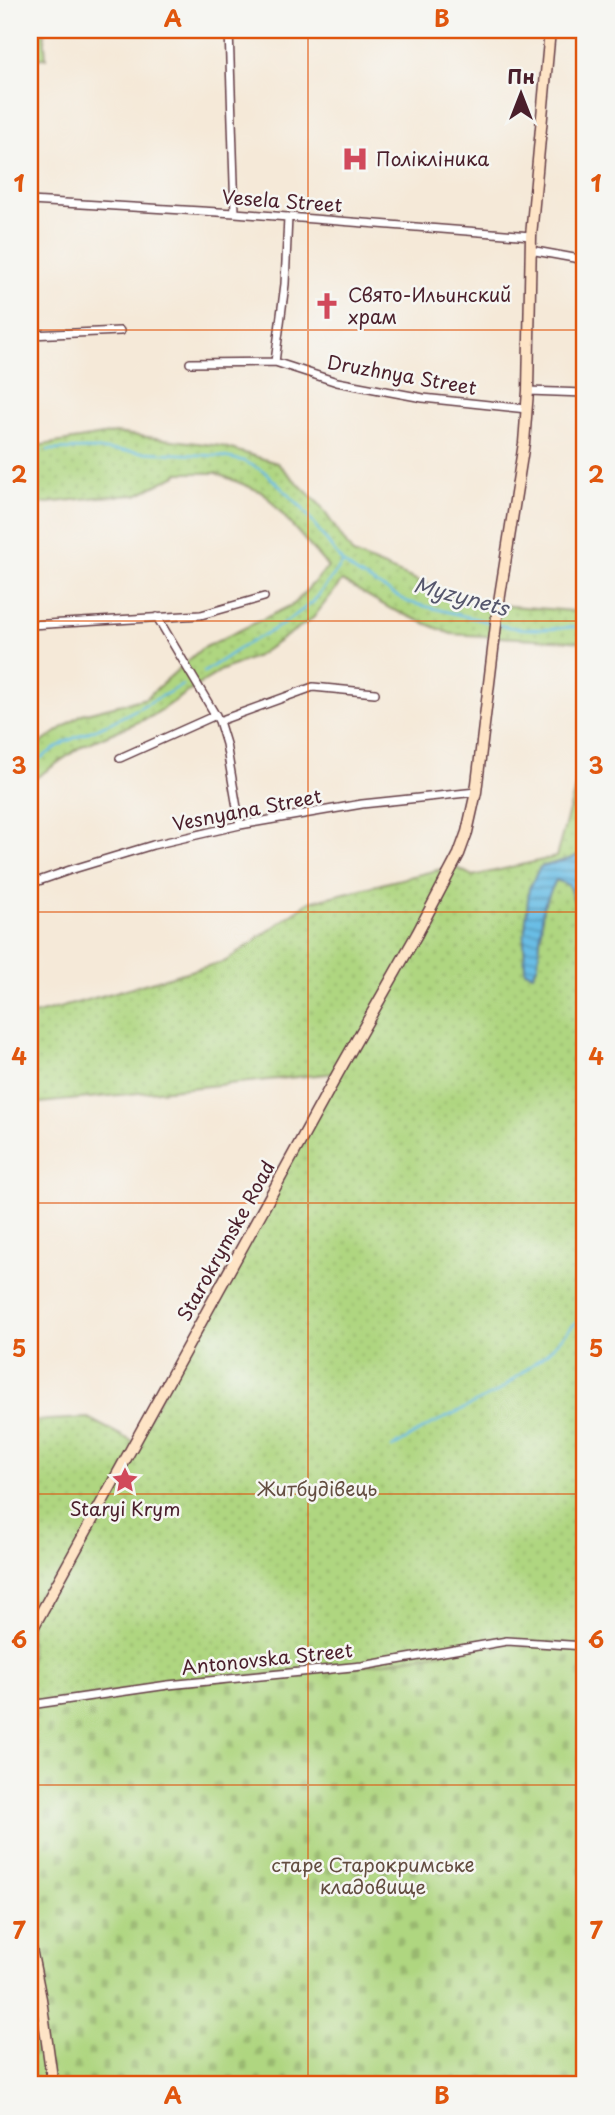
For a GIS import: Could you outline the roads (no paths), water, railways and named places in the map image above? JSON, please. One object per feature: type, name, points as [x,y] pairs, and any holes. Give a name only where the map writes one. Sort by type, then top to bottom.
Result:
[{"type":"street","points":[[229,30],[235,213]]},
{"type":"street","name":"Starokrymske Road","points":[[30,1633],[417,934],[453,866],[467,832],[476,792],[494,637],[521,466],[527,409],[530,250],[550,30]]},
{"type":"street","name":"Vesela Street","points":[[30,201],[235,213],[531,236]]},
{"type":"street","points":[[275,362],[285,284],[288,217]]},
{"type":"street","points":[[530,250],[585,260]]},
{"type":"street","points":[[30,335],[120,331]]},
{"type":"street","name":"Druzhnya Street","points":[[190,363],[275,362],[337,382],[423,398],[527,409]]},
{"type":"street","points":[[528,391],[585,393]]},
{"type":"street","points":[[30,625],[201,615],[264,597]]},
{"type":"street","points":[[157,617],[218,718],[226,744],[240,825]]},
{"type":"street","points":[[120,758],[218,718],[313,687],[375,693]]},
{"type":"street","name":"Vesnyana Street","points":[[30,884],[153,845],[240,825],[362,804],[476,792]]},
{"type":"street","name":"Antonovska Street","points":[[30,1705],[168,1685],[362,1666],[507,1640],[585,1646]]},
{"type":"street","points":[[30,1944],[53,2085]]},
{"type":"water","points":[[585,851],[585,929],[568,885],[556,880],[543,907],[538,964],[533,974],[525,971],[524,940],[529,888],[540,867],[572,858]]},
{"type":"waterway","name":"Myzynets","points":[[48,450],[87,449],[219,456],[244,461],[265,472],[302,508],[343,563],[358,574],[408,602],[493,623]]},
{"type":"waterway","name":"Myzynets","points":[[30,454],[41,451]]},
{"type":"waterway","points":[[204,672],[243,646],[282,625],[313,602],[343,563]]},
{"type":"waterway","name":"Myzynets","points":[[499,625],[531,629],[585,626]]},
{"type":"waterway","points":[[30,765],[65,742],[112,722],[183,685]]},
{"type":"waterway","points":[[392,1448],[430,1425],[498,1392],[548,1352],[585,1313]]},
{"type":"place","name":"Полікліника","points":[[355,159]]},
{"type":"place","name":"Свято-Ильинский храм","points":[[327,306]]},
{"type":"place","name":"Staryi Krym","points":[[125,1480]]},
{"type":"park label","name":"Житбудівець","points":[[317,1489]]},
{"type":"park label","name":"старе Старокримське кладовище","points":[[373,1876]]}]
